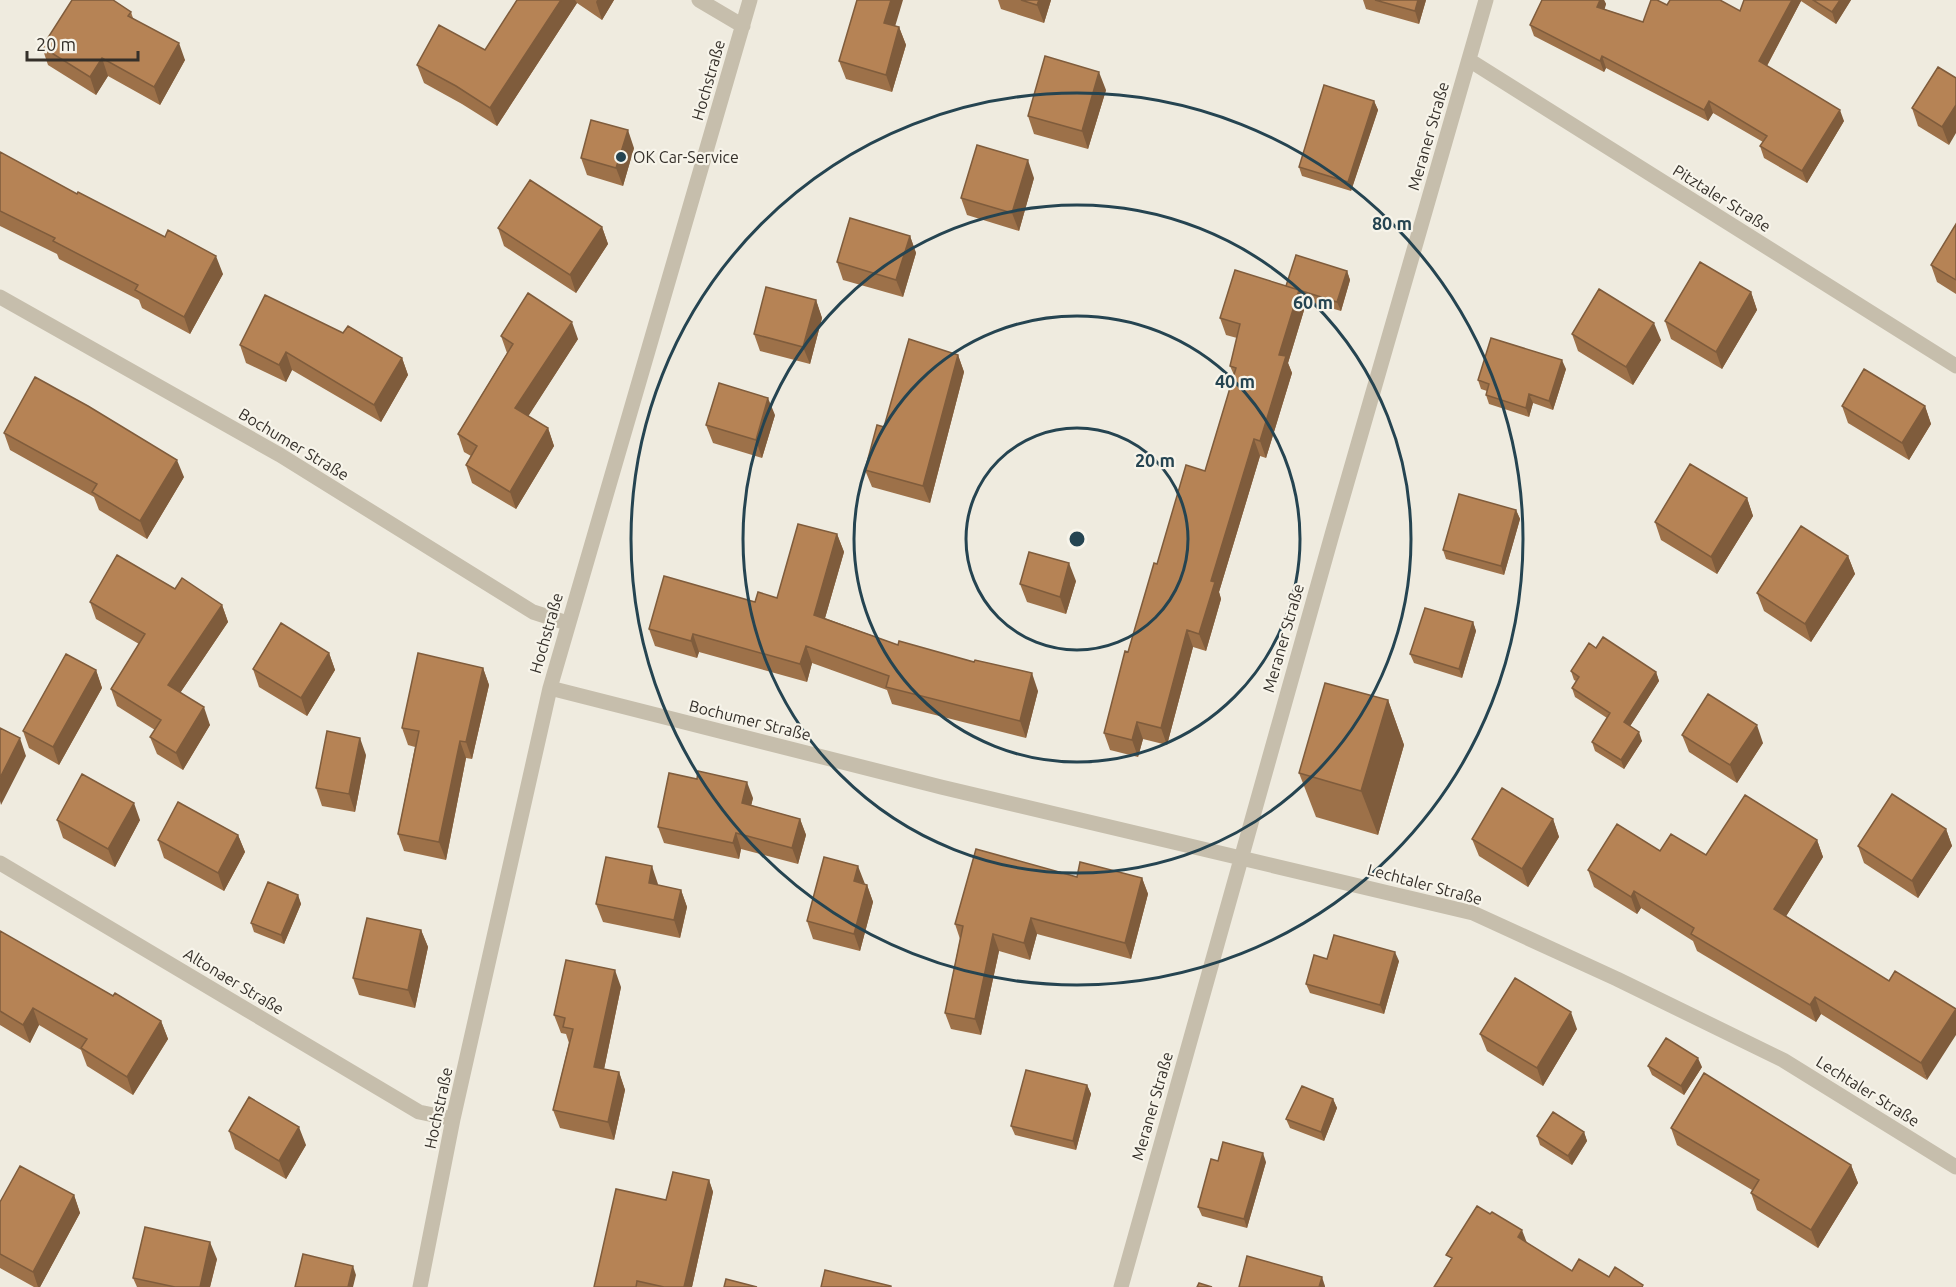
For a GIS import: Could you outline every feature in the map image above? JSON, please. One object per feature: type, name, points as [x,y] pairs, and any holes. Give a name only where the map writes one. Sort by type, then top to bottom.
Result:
[{"type":"street","points":[[699,0],[743,26]]},
{"type":"street","name":"Hochstraße","points":[[420,1287],[453,1119],[550,688],[567,623],[750,0]]},
{"type":"street","name":"Meraner Straße","points":[[1121,1287],[1240,858],[1486,0]]},
{"type":"street","name":"Pitztaler Straße","points":[[1469,60],[1956,366]]},
{"type":"street","name":"Bochumer Straße","points":[[0,297],[280,455],[533,612],[567,623]]},
{"type":"street","name":"Bochumer Straße","points":[[550,688],[941,787]]},
{"type":"street","name":"Lechtaler Straße","points":[[941,787],[1473,913],[1617,979],[1783,1060],[1956,1167]]},
{"type":"street","name":"Altonaer Straße","points":[[0,863],[419,1112],[453,1119]]},
{"type":"building","points":[[72,0],[113,0],[131,12],[128,16],[179,43],[154,87],[102,58],[90,77],[42,47]]},
{"type":"building","points":[[517,0],[561,0],[490,108],[417,65],[439,25],[485,50]]},
{"type":"building","points":[[857,0],[891,0],[884,23],[899,27],[886,75],[839,61]]},
{"type":"building","points":[[1021,0],[1039,0],[1037,5]]},
{"type":"building","points":[[1375,0],[1418,0],[1415,11]]},
{"type":"building","points":[[1542,0],[1600,0],[1597,7],[1643,22],[1651,0],[1667,5],[1670,0],[1720,0],[1740,11],[1744,0],[1792,0],[1759,61],[1840,110],[1802,171],[1760,146],[1767,136],[1709,101],[1704,110],[1602,56],[1600,61],[1530,25]]},
{"type":"building","points":[[1813,0],[1840,0],[1832,12]]},
{"type":"building","points":[[1045,56],[1099,72],[1082,131],[1028,116]]},
{"type":"building","points":[[1938,67],[1956,78],[1956,105],[1942,127],[1912,108]]},
{"type":"building","points":[[1324,85],[1374,101],[1348,182],[1299,167]]},
{"type":"building","points":[[591,120],[628,130],[616,168],[581,158]]},
{"type":"building","points":[[977,145],[1028,160],[1012,213],[961,198]]},
{"type":"building","points":[[0,152],[77,194],[78,192],[165,237],[168,230],[216,256],[184,317],[135,290],[138,285],[53,241],[55,238],[0,211]]},
{"type":"building","points":[[530,180],[602,227],[570,275],[498,228]]},
{"type":"building","points":[[850,218],[910,236],[896,280],[837,262]]},
{"type":"building","points":[[1956,224],[1956,280],[1931,265]]},
{"type":"building","points":[[1296,255],[1347,271],[1337,302],[1286,286]]},
{"type":"building","points":[[1700,262],[1751,292],[1716,352],[1665,321]]},
{"type":"building","points":[[1235,270],[1299,290],[1279,355],[1286,356],[1260,441],[1254,439],[1211,581],[1215,582],[1199,634],[1187,630],[1161,728],[1137,722],[1132,740],[1104,733],[1125,651],[1128,652],[1154,563],[1157,564],[1186,465],[1205,471],[1236,368],[1230,366],[1240,324],[1220,318]]},
{"type":"building","points":[[766,287],[816,300],[803,347],[754,334]]},
{"type":"building","points":[[1599,289],[1654,323],[1626,367],[1572,334]]},
{"type":"building","points":[[528,293],[572,322],[515,408],[548,428],[510,492],[466,465],[477,446],[458,434],[513,344],[501,336]]},
{"type":"building","points":[[265,295],[343,333],[348,326],[402,358],[374,405],[286,352],[279,365],[240,345]]},
{"type":"building","points":[[1491,338],[1562,360],[1549,401],[1529,394],[1526,408],[1486,395],[1489,384],[1478,380]]},
{"type":"building","points":[[909,339],[958,355],[923,486],[865,470],[877,425],[884,427]]},
{"type":"building","points":[[1864,369],[1925,406],[1902,443],[1842,406]]},
{"type":"building","points":[[35,377],[177,460],[140,521],[92,492],[97,484],[4,433]]},
{"type":"building","points":[[719,383],[768,398],[756,440],[706,425]]},
{"type":"building","points":[[1690,464],[1747,498],[1711,557],[1655,522]]},
{"type":"building","points":[[1459,494],[1516,510],[1501,566],[1443,550]]},
{"type":"building","points":[[798,524],[837,534],[814,615],[898,645],[899,641],[974,662],[975,660],[1032,673],[1020,721],[886,687],[889,676],[806,646],[800,664],[693,634],[691,641],[649,629],[664,576],[755,602],[758,592],[777,598]]},
{"type":"building","points":[[1801,526],[1848,556],[1805,624],[1757,593]]},
{"type":"building","points":[[1029,552],[1069,563],[1060,597],[1020,584]]},
{"type":"building","points":[[117,555],[175,589],[182,578],[222,605],[168,685],[204,707],[176,753],[150,737],[161,720],[111,689],[145,634],[90,602]]},
{"type":"building","points":[[1425,608],[1473,622],[1459,669],[1410,654]]},
{"type":"building","points":[[281,623],[329,653],[301,698],[253,669]]},
{"type":"building","points":[[1603,637],[1656,672],[1624,722],[1639,732],[1621,760],[1592,742],[1610,713],[1572,688],[1579,677],[1571,671],[1589,643],[1596,648]]},
{"type":"building","points":[[418,653],[483,668],[466,742],[460,741],[439,842],[398,834],[419,731],[402,728]]},
{"type":"building","points":[[66,654],[96,670],[53,747],[23,731]]},
{"type":"building","points":[[1325,683],[1388,700],[1361,791],[1299,773]]},
{"type":"building","points":[[1708,694],[1757,725],[1730,765],[1682,735]]},
{"type":"building","points":[[0,728],[20,738],[0,778]]},
{"type":"building","points":[[327,731],[360,738],[349,794],[316,788]]},
{"type":"building","points":[[698,771],[747,782],[742,803],[800,819],[792,848],[736,833],[733,843],[658,827],[669,773],[697,779]]},
{"type":"building","points":[[82,774],[134,803],[108,849],[57,820]]},
{"type":"building","points":[[1502,788],[1553,819],[1522,869],[1472,839]]},
{"type":"building","points":[[1892,794],[1946,829],[1912,881],[1858,846]]},
{"type":"building","points":[[1745,795],[1817,840],[1774,909],[1889,981],[1895,971],[1956,1009],[1921,1063],[1815,997],[1810,1005],[1691,934],[1694,928],[1634,891],[1631,897],[1588,870],[1617,824],[1660,851],[1671,834],[1706,855]]},
{"type":"building","points":[[178,802],[238,835],[218,873],[158,840]]},
{"type":"building","points":[[976,849],[1077,877],[1080,862],[1142,878],[1125,943],[1031,918],[1024,943],[993,934],[975,1019],[945,1013],[963,926],[955,924]]},
{"type":"building","points":[[606,857],[652,866],[649,883],[681,890],[674,920],[596,904]]},
{"type":"building","points":[[824,857],[858,866],[854,881],[867,885],[854,934],[807,921]]},
{"type":"building","points":[[268,882],[298,895],[281,935],[251,923]]},
{"type":"building","points":[[367,918],[421,930],[408,990],[353,978]]},
{"type":"building","points":[[0,931],[113,996],[115,993],[161,1021],[127,1077],[81,1048],[87,1039],[33,1008],[23,1025],[0,1011]]},
{"type":"building","points":[[1334,935],[1395,952],[1380,1005],[1306,984],[1314,955],[1327,959]]},
{"type":"building","points":[[566,960],[615,970],[594,1067],[619,1072],[608,1122],[553,1110],[573,1029],[563,1027],[565,1018],[554,1015]]},
{"type":"building","points":[[1515,978],[1571,1012],[1537,1068],[1480,1034]]},
{"type":"building","points":[[1666,1038],[1698,1058],[1681,1086],[1648,1066]]},
{"type":"building","points":[[1026,1070],[1087,1085],[1073,1141],[1011,1126]]},
{"type":"building","points":[[1704,1073],[1851,1165],[1811,1230],[1751,1193],[1759,1180],[1671,1128]]},
{"type":"building","points":[[1302,1086],[1333,1099],[1321,1132],[1286,1119]]},
{"type":"building","points":[[249,1097],[299,1127],[279,1161],[229,1131]]},
{"type":"building","points":[[1553,1112],[1584,1132],[1568,1156],[1537,1136]]},
{"type":"building","points":[[1223,1142],[1263,1153],[1244,1219],[1198,1207],[1211,1159],[1218,1161]]},
{"type":"building","points":[[20,1166],[74,1195],[33,1272],[0,1254],[0,1202]]},
{"type":"building","points":[[673,1172],[709,1180],[684,1287],[664,1287],[637,1281],[636,1287],[594,1287],[616,1189],[666,1200]]},
{"type":"building","points":[[1477,1206],[1522,1230],[1518,1237],[1572,1271],[1579,1259],[1609,1277],[1615,1267],[1643,1285],[1642,1287],[1434,1287],[1452,1258],[1446,1255]]},
{"type":"building","points":[[145,1227],[210,1242],[200,1287],[175,1287],[133,1278]]},
{"type":"building","points":[[303,1254],[353,1266],[348,1287],[295,1287]]},
{"type":"building","points":[[1247,1256],[1322,1277],[1319,1287],[1239,1287]]},
{"type":"building","points":[[825,1270],[891,1286],[891,1287],[821,1287]]},
{"type":"building","points":[[726,1279],[757,1287],[724,1287]]},
{"type":"building","points":[[1199,1283],[1212,1287],[1197,1287]]},
{"type":"place","name":"OK Car-Service","points":[[621,157]]}]
